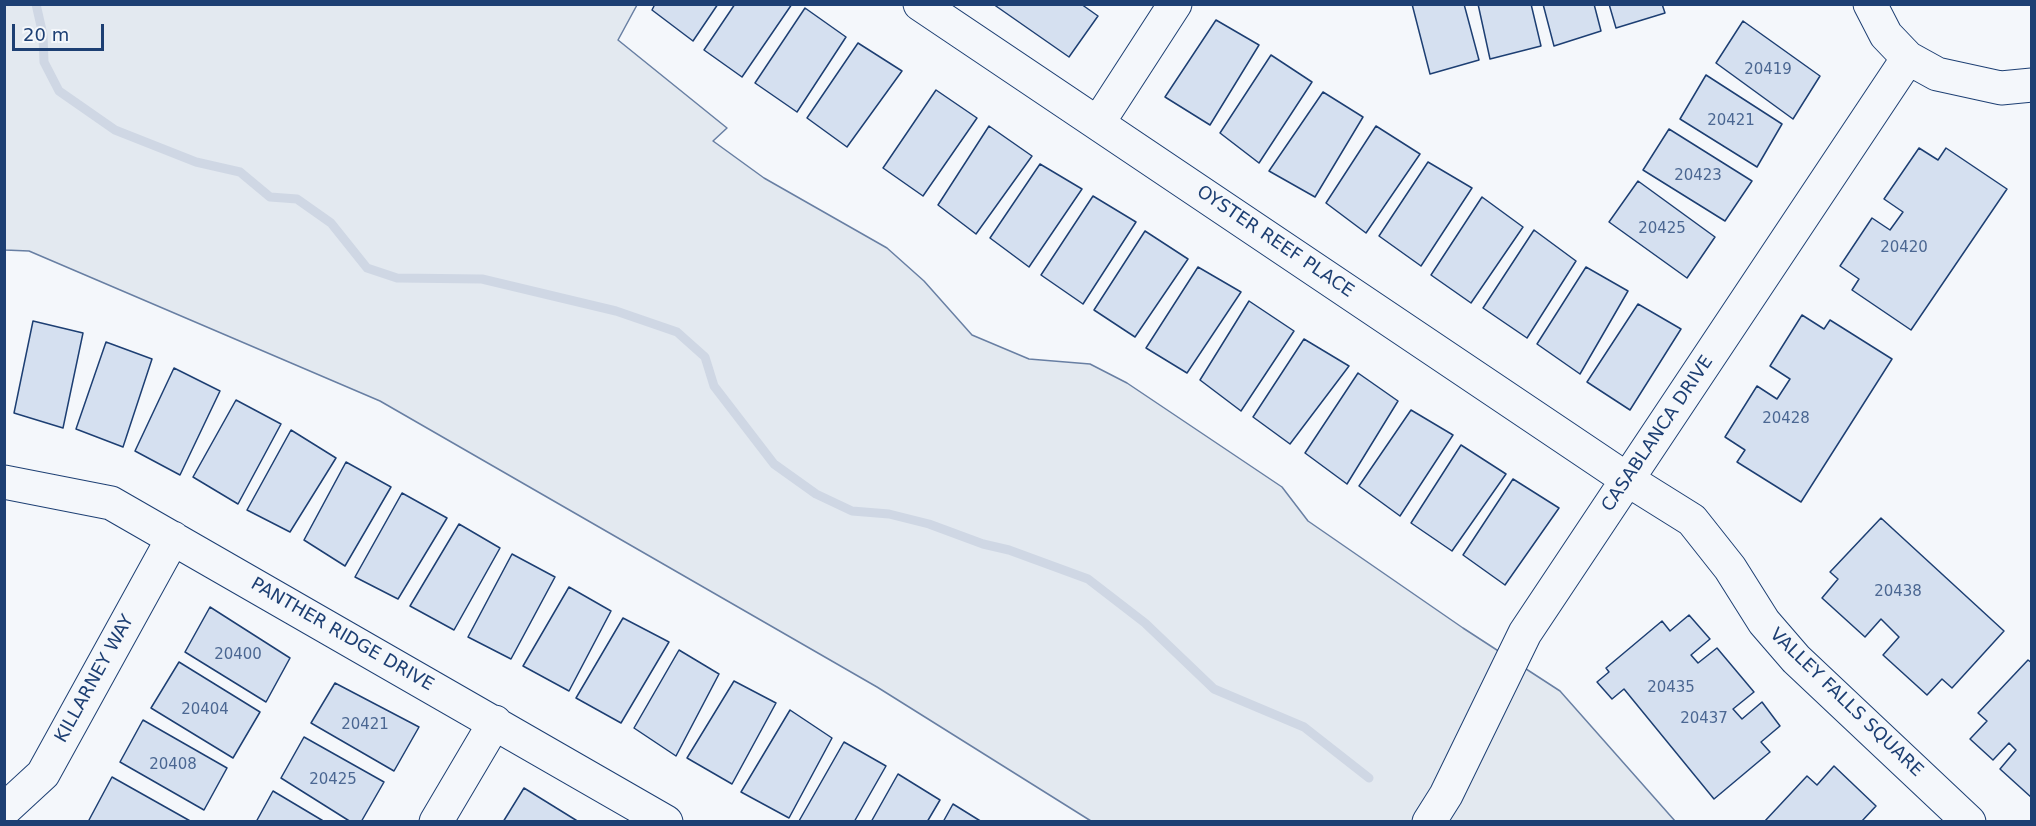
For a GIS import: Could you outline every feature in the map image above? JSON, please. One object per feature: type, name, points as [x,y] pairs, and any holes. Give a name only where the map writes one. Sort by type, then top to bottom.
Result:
[{"type":"street","name":"OYSTER REEF PLACE","points":[[920,4],[1628,480]]},
{"type":"street","points":[[1098,123],[1175,4]]},
{"type":"street","points":[[1869,4],[1886,35],[1908,58],[1937,74],[2001,88],[2031,85]]},
{"type":"street","name":"CASABLANCA DRIVE","points":[[1429,822],[1446,795],[1525,633],[1908,58]]},
{"type":"street","name":"VALLEY FALLS SQUARE","points":[[1628,480],[1692,520],[1730,568],[1764,622],[1796,659],[1969,822]]},
{"type":"street","name":"PANTHER RIDGE DRIVE","points":[[4,482],[111,503],[666,822]]},
{"type":"street","name":"KILLARNEY WAY","points":[[4,810],[43,774],[173,538]]},
{"type":"street","points":[[436,822],[495,722]]},
{"type":"shaded area","points":[[4,5],[637,5],[618,40],[727,128],[713,141],[764,178],[887,248],[924,281],[972,335],[1029,359],[1090,364],[1127,383],[1282,487],[1308,521],[1463,628],[1560,691],[1675,821],[1091,821],[877,687],[380,401],[29,251],[5,250]]},
{"type":"building","points":[[655,4],[718,4],[693,41],[652,10]]},
{"type":"building","points":[[735,4],[792,4],[742,77],[704,50]]},
{"type":"building","points":[[993,4],[1081,4],[1098,16],[1069,57]]},
{"type":"building","points":[[1412,4],[1464,4],[1479,60],[1430,74]]},
{"type":"building","points":[[1478,4],[1531,4],[1541,46],[1490,59]]},
{"type":"building","points":[[1543,4],[1594,4],[1601,31],[1554,46]]},
{"type":"building","points":[[1609,4],[1662,4],[1665,13],[1616,28]]},
{"type":"building","points":[[805,8],[846,37],[797,112],[755,83]]},
{"type":"building","points":[[1216,20],[1259,45],[1210,125],[1165,97]]},
{"type":"building","points":[[1743,21],[1820,76],[1793,119],[1716,63]]},
{"type":"building","points":[[858,43],[902,71],[847,147],[807,118]]},
{"type":"building","points":[[1271,55],[1312,82],[1259,163],[1220,133]]},
{"type":"building","points":[[1706,75],[1782,124],[1757,167],[1680,119]]},
{"type":"building","points":[[936,90],[977,118],[923,196],[883,168]]},
{"type":"building","points":[[1323,92],[1363,117],[1315,197],[1269,171]]},
{"type":"building","points":[[989,126],[1032,156],[976,234],[938,205]]},
{"type":"building","points":[[1376,126],[1420,154],[1366,233],[1326,203]]},
{"type":"building","points":[[1669,129],[1752,181],[1725,221],[1643,170]]},
{"type":"building","points":[[1919,148],[1938,160],[1946,148],[2007,189],[1911,330],[1852,290],[1859,279],[1840,266],[1872,218],[1890,230],[1903,212],[1884,199]]},
{"type":"building","points":[[1428,162],[1472,188],[1421,266],[1379,236]]},
{"type":"building","points":[[1040,164],[1082,189],[1029,267],[990,238]]},
{"type":"building","points":[[1638,181],[1715,237],[1687,278],[1609,222]]},
{"type":"building","points":[[1093,196],[1136,222],[1083,304],[1041,275]]},
{"type":"building","points":[[1482,197],[1523,227],[1471,303],[1431,275]]},
{"type":"building","points":[[1534,230],[1576,261],[1527,338],[1483,308]]},
{"type":"building","points":[[1145,231],[1188,259],[1135,337],[1094,310]]},
{"type":"building","points":[[1198,267],[1241,292],[1187,373],[1146,348]]},
{"type":"building","points":[[1586,267],[1628,291],[1580,374],[1537,344]]},
{"type":"building","points":[[1249,301],[1294,331],[1241,411],[1200,380]]},
{"type":"building","points":[[1638,304],[1681,329],[1630,410],[1587,382]]},
{"type":"building","points":[[1802,315],[1824,329],[1830,320],[1892,359],[1801,502],[1737,462],[1745,450],[1725,437],[1757,386],[1777,399],[1790,379],[1770,366]]},
{"type":"building","points":[[33,321],[83,333],[63,428],[14,413]]},
{"type":"building","points":[[1304,339],[1349,366],[1290,444],[1253,417]]},
{"type":"building","points":[[106,342],[152,359],[123,447],[76,429]]},
{"type":"building","points":[[174,368],[220,391],[180,475],[135,451]]},
{"type":"building","points":[[1358,373],[1398,401],[1347,484],[1305,453]]},
{"type":"building","points":[[236,400],[281,424],[238,504],[193,477]]},
{"type":"building","points":[[1411,410],[1453,435],[1400,516],[1359,486]]},
{"type":"building","points":[[291,430],[336,458],[290,532],[247,510]]},
{"type":"building","points":[[1461,445],[1506,474],[1452,551],[1411,523]]},
{"type":"building","points":[[346,462],[391,487],[345,566],[304,540]]},
{"type":"building","points":[[1513,479],[1559,508],[1505,585],[1463,555]]},
{"type":"building","points":[[402,493],[447,518],[398,599],[355,577]]},
{"type":"building","points":[[1881,518],[2004,631],[1952,688],[1942,679],[1927,695],[1883,655],[1899,637],[1881,619],[1865,637],[1822,598],[1838,579],[1830,572]]},
{"type":"building","points":[[459,524],[500,548],[454,630],[410,606]]},
{"type":"building","points":[[512,554],[555,577],[511,659],[468,637]]},
{"type":"building","points":[[569,587],[611,611],[569,691],[523,666]]},
{"type":"building","points":[[210,607],[290,658],[266,702],[185,652]]},
{"type":"building","points":[[1689,615],[1710,639],[1691,655],[1698,663],[1717,648],[1754,692],[1733,709],[1742,719],[1762,702],[1780,726],[1761,742],[1770,752],[1714,799],[1624,689],[1612,699],[1597,682],[1609,672],[1606,668],[1662,621],[1670,631]]},
{"type":"building","points":[[623,618],[669,642],[621,723],[576,698]]},
{"type":"building","points":[[679,650],[719,674],[676,756],[634,728]]},
{"type":"building","points":[[2028,660],[2032,663],[2032,798],[2000,769],[2016,750],[2009,743],[1993,760],[1970,739],[1987,721],[1978,713]]},
{"type":"building","points":[[179,662],[260,712],[233,758],[151,708]]},
{"type":"building","points":[[734,681],[776,703],[732,784],[687,758]]},
{"type":"building","points":[[335,683],[419,727],[394,771],[311,723]]},
{"type":"building","points":[[790,710],[832,738],[789,818],[741,792]]},
{"type":"building","points":[[143,720],[227,768],[204,810],[120,762]]},
{"type":"building","points":[[304,737],[384,782],[361,822],[351,822],[281,778]]},
{"type":"building","points":[[844,742],[886,766],[854,822],[800,822],[799,821]]},
{"type":"building","points":[[1834,766],[1876,806],[1861,822],[1764,822],[1807,776],[1817,785]]},
{"type":"building","points":[[898,774],[940,800],[927,822],[871,822]]},
{"type":"building","points":[[112,777],[192,822],[91,822],[89,820]]},
{"type":"building","points":[[524,788],[579,822],[503,822]]},
{"type":"building","points":[[273,791],[325,822],[256,822]]},
{"type":"building","points":[[953,804],[982,822],[943,822]]},
{"type":"waterway","points":[[36,4],[43,35],[44,62],[59,91],[115,130],[196,162],[240,172],[270,197],[297,199],[331,223],[367,268],[397,278],[482,279],[616,311],[677,332],[705,357],[714,386],[774,464],[816,494],[852,511],[889,514],[929,524],[1088,579],[1145,623],[1214,689],[1304,727],[1369,778]]}]
